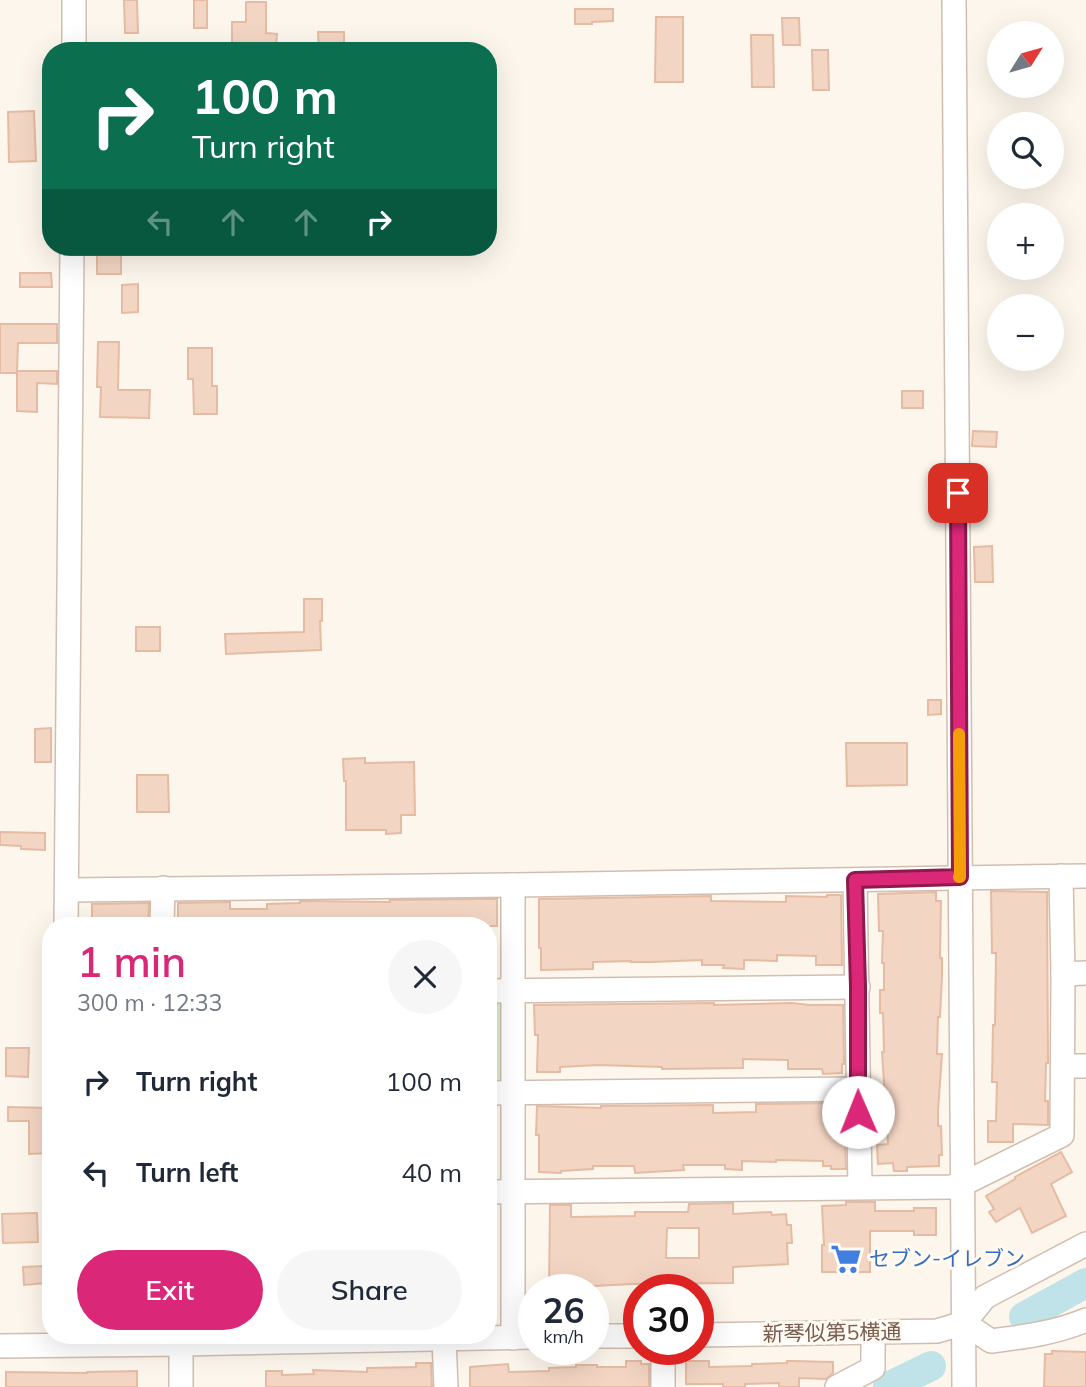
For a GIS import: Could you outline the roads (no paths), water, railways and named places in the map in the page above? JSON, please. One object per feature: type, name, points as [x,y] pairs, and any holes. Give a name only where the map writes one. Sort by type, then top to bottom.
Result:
[{"type":"street","points":[[74,0],[74,42]]},
{"type":"street","points":[[954,0],[964,1387]]},
{"type":"street","points":[[66,917],[72,256]]},
{"type":"street","points":[[497,1192],[951,1187],[963,1184],[1062,1135],[1061,876]]},
{"type":"street","points":[[67,890],[1086,876]]},
{"type":"street","points":[[855,880],[860,1187]]},
{"type":"street","points":[[513,885],[513,1192],[519,1274]]},
{"type":"street","points":[[162,917],[163,888]]},
{"type":"street","points":[[1063,974],[1086,974]]},
{"type":"street","points":[[497,991],[858,987]]},
{"type":"street","points":[[1063,1066],[1086,1066]]},
{"type":"street","points":[[497,1093],[858,1089]]},
{"type":"street","points":[[964,1323],[985,1297],[1086,1244]]},
{"type":"street","points":[[964,1323],[991,1341],[1055,1331],[1086,1320]]},
{"type":"street","name":"新琴似第5横通","points":[[714,1335],[937,1331],[964,1323]]},
{"type":"street","points":[[837,1387],[873,1368],[873,1332]]},
{"type":"street","points":[[497,1338],[518,1338]]},
{"type":"street","points":[[0,1346],[42,1342]]},
{"type":"street","points":[[181,1344],[181,1387]]},
{"type":"street","points":[[444,1344],[446,1387]]},
{"type":"street","points":[[663,1365],[663,1387]]},
{"type":"waterway","points":[[1024,1317],[1086,1283]]},
{"type":"waterway","points":[[888,1387],[931,1366]]},
{"type":"place","name":"セブン-イレブン","points":[[846,1259]]}]
